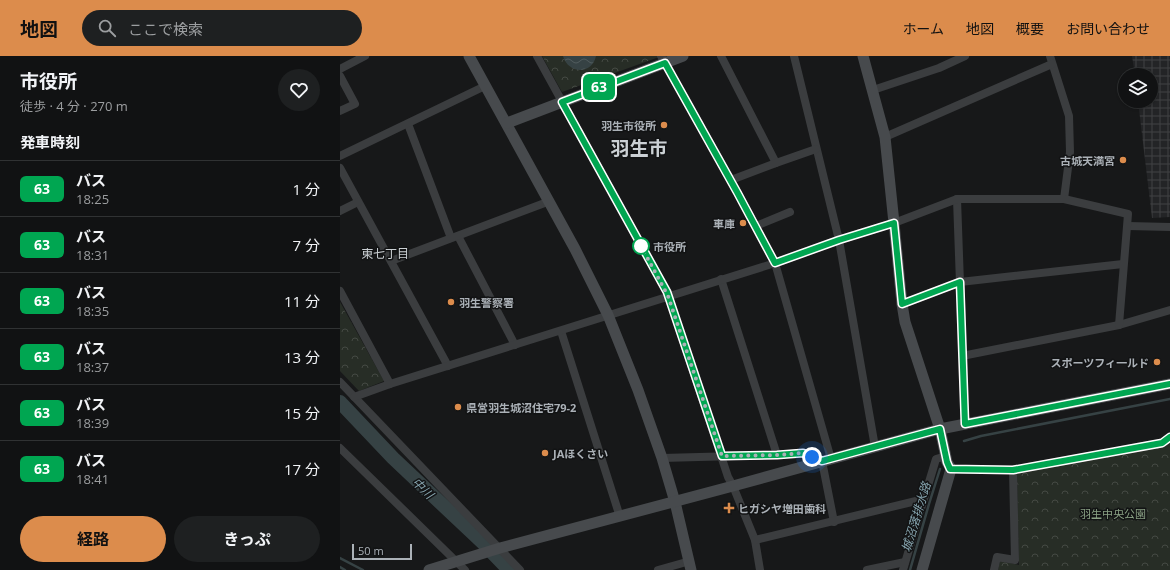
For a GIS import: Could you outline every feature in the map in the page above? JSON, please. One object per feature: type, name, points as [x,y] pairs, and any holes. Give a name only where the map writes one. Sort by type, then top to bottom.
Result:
[{"type":"street","points":[[468,56],[550,201],[575,249],[608,315],[638,390],[662,458],[675,502],[690,566],[658,570]]},
{"type":"street","points":[[537,56],[668,296],[728,476],[734,486],[755,540],[760,570]]},
{"type":"street","points":[[506,123],[562,102],[663,60],[683,56]]},
{"type":"street","points":[[721,56],[776,163]]},
{"type":"street","points":[[794,56],[839,240],[875,447]]},
{"type":"street","points":[[864,56],[885,137],[905,322],[940,429],[950,469],[922,570]]},
{"type":"street","points":[[872,90],[939,68],[966,56]]},
{"type":"street","points":[[340,69],[362,57]]},
{"type":"street","points":[[663,60],[731,180],[775,263],[826,460],[834,522]]},
{"type":"street","points":[[885,137],[1051,60],[1069,116],[1070,152],[1064,199]]},
{"type":"street","points":[[340,76],[355,104],[340,111]]},
{"type":"street","points":[[340,156],[485,86]]},
{"type":"street","points":[[408,124],[454,237],[515,345]]},
{"type":"street","points":[[731,180],[816,149]]},
{"type":"street","points":[[340,168],[448,366]]},
{"type":"street","points":[[354,397],[390,384],[775,263],[957,200],[1064,199],[1128,214],[1119,324]]},
{"type":"street","points":[[957,200],[965,424]]},
{"type":"street","points":[[391,261],[550,201]]},
{"type":"street","points":[[340,211],[358,202]]},
{"type":"street","points":[[756,226],[790,212]]},
{"type":"street","points":[[1128,226],[1170,227]]},
{"type":"street","points":[[902,304],[960,282],[1123,264]]},
{"type":"street","points":[[721,279],[777,455]]},
{"type":"street","points":[[340,291],[390,384]]},
{"type":"street","points":[[962,356],[1119,324],[1170,310]]},
{"type":"street","points":[[561,331],[620,517]]},
{"type":"street","points":[[340,382],[520,570]]},
{"type":"street","points":[[429,570],[500,548],[620,517],[940,429],[1170,384]]},
{"type":"street","points":[[950,469],[1013,470],[1162,443],[1170,437]]},
{"type":"street","points":[[340,448],[465,570]]},
{"type":"street","points":[[662,458],[803,453],[826,460]]},
{"type":"street","points":[[867,570],[904,566],[936,459],[946,456]]},
{"type":"street","points":[[994,570],[997,557],[1016,560],[1013,470]]},
{"type":"street","points":[[755,540],[916,501],[923,502]]},
{"type":"shaded area","points":[[1132,56],[1170,56],[1170,217],[1152,218],[1139,108],[1158,108],[1158,68],[1134,68]]},
{"type":"green space","points":[[542,56],[658,56],[659,57],[562,92]]},
{"type":"green space","points":[[340,302],[384,381],[359,391],[340,371]]},
{"type":"green space","name":"羽生中央公園","points":[[1170,441],[1170,570],[998,570],[1000,561],[1019,565],[1017,473]]},
{"type":"water","points":[[563,56],[596,56],[590,67],[580,70],[570,66]]},
{"type":"waterway","name":"城沼落排水路","points":[[964,441],[981,436],[1170,399]]},
{"type":"waterway","name":"中川","points":[[340,402],[393,458],[482,542],[509,570]]},
{"type":"waterway","name":"城沼落排水路","points":[[910,570],[940,469]]},
{"type":"waterway","points":[[340,558],[363,570]]},
{"type":"waterway","points":[[340,567],[345,570]]},
{"type":"bus line","name":"63","points":[[1170,384],[965,424],[960,282],[902,304],[894,223],[839,240],[775,263],[665,63],[562,102],[667,292],[722,456],[803,453],[822,461],[940,429],[947,462],[950,469],[1013,470],[1162,443],[1170,437]]},
{"type":"place","name":"羽生市役所","points":[[664,125]]},
{"type":"place","name":"古城天満宮","points":[[1123,160]]},
{"type":"place","name":"車庫","points":[[743,223]]},
{"type":"place","name":"市役所","points":[[641,246]]},
{"type":"place","name":"羽生警察署","points":[[451,302]]},
{"type":"place","name":"スポーツフィ一ルド","points":[[1157,362]]},
{"type":"place","name":"県営羽生城沼住宅79-2","points":[[458,407]]},
{"type":"place","name":"JAほくさい","points":[[545,453]]},
{"type":"place","name":"ヒガシヤ増田歯科","points":[[729,508]]},
{"type":"district","name":"羽生市","points":[[639,148]]},
{"type":"district","name":"東七丁目","points":[[385,253]]},
{"type":"route","points":[[641,246],[667,292],[722,456],[803,453],[812,457]]}]
